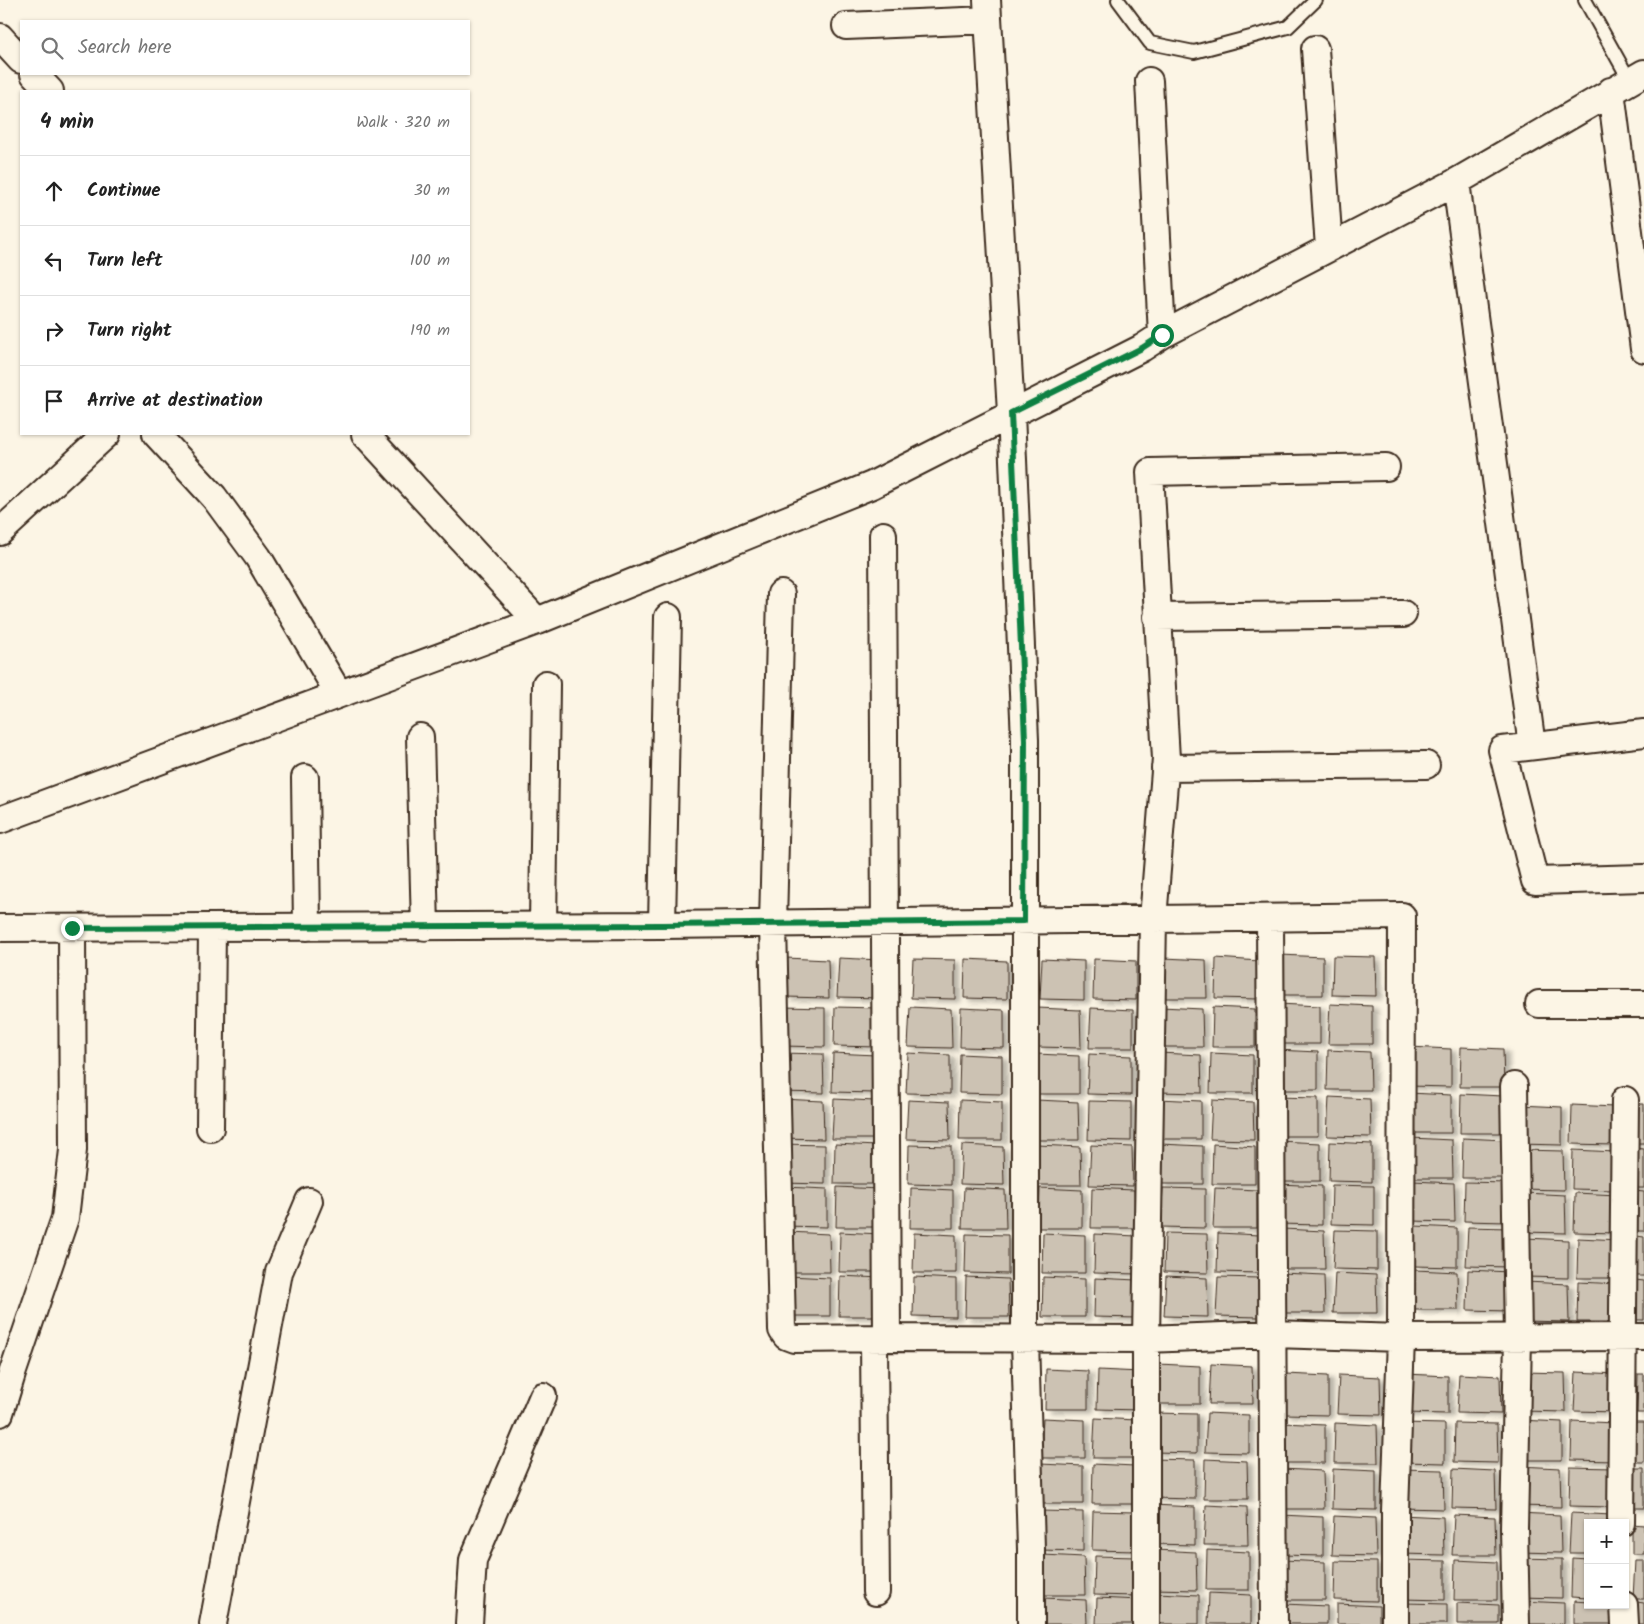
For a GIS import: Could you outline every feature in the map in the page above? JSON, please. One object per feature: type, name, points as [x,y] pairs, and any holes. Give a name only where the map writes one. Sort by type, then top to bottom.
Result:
[{"type":"street","points":[[846,26],[987,10],[1011,413],[1025,740],[1025,1338],[1031,1549],[1031,1624]]},
{"type":"street","points":[[0,37],[20,59]]},
{"type":"street","points":[[1315,49],[1329,248]]},
{"type":"street","points":[[35,75],[49,90]]},
{"type":"street","points":[[1150,81],[1162,335]]},
{"type":"street","points":[[0,820],[537,621],[872,485],[1142,348],[1162,335],[1456,182],[1628,82],[1644,349]]},
{"type":"street","points":[[1456,182],[1532,746]]},
{"type":"street","points":[[0,532],[106,435]]},
{"type":"street","points":[[157,435],[214,497],[258,557],[339,694]]},
{"type":"street","points":[[366,435],[537,621]]},
{"type":"street","points":[[1146,1624],[1146,1339],[1153,919],[1165,768],[1150,472],[1386,466]]},
{"type":"street","points":[[876,1592],[886,923],[883,535]]},
{"type":"street","points":[[781,594],[773,924],[782,1330],[786,1336],[794,1339],[1146,1339],[1273,1334],[1401,1338],[1634,1337]]},
{"type":"street","points":[[1157,616],[1403,614]]},
{"type":"street","points":[[662,925],[668,617]]},
{"type":"street","points":[[543,926],[546,684]]},
{"type":"street","points":[[1644,733],[1502,750],[1535,881],[1644,878]]},
{"type":"street","points":[[420,737],[425,927]]},
{"type":"street","points":[[1165,768],[1426,765]]},
{"type":"street","points":[[305,778],[307,927]]},
{"type":"street","points":[[0,928],[662,925],[1402,916],[1401,1338],[1395,1511],[1395,1624]]},
{"type":"street","points":[[1270,918],[1274,1624]]},
{"type":"street","points":[[0,1413],[65,1218],[73,1150],[72,928]]},
{"type":"street","points":[[210,1128],[212,928]]},
{"type":"street","points":[[1539,1004],[1644,1004]]},
{"type":"street","points":[[1514,1086],[1518,1338],[1514,1520],[1516,1624]]},
{"type":"street","points":[[1625,1100],[1634,1337],[1629,1519]]},
{"type":"street","points":[[213,1624],[279,1272],[309,1201]]},
{"type":"street","points":[[469,1624],[473,1560],[542,1396]]},
{"type":"street","points":[[1624,1609],[1625,1624]]},
{"type":"lane","points":[[1118,0],[1150,43],[1194,52],[1288,27],[1316,0]]},
{"type":"lane","points":[[1585,0],[1628,82]]},
{"type":"building","points":[[1281,955],[1323,957],[1323,995],[1280,995]]},
{"type":"building","points":[[1333,956],[1375,957],[1376,996],[1332,995]]},
{"type":"building","points":[[786,958],[828,960],[829,998],[785,997]]},
{"type":"building","points":[[839,958],[880,960],[881,998],[837,997]]},
{"type":"building","points":[[1164,958],[1206,960],[1207,998],[1163,998]]},
{"type":"building","points":[[1216,958],[1259,961],[1259,999],[1215,998]]},
{"type":"building","points":[[913,959],[955,960],[955,999],[911,998]]},
{"type":"building","points":[[965,959],[1007,961],[1007,999],[964,998]]},
{"type":"building","points":[[1042,959],[1084,961],[1084,1000],[1040,999]]},
{"type":"building","points":[[1094,959],[1136,961],[1136,1000],[1093,999]]},
{"type":"building","points":[[1278,1004],[1320,1006],[1320,1044],[1277,1044]]},
{"type":"building","points":[[1330,1004],[1372,1006],[1372,1044],[1328,1044]]},
{"type":"building","points":[[783,1007],[825,1008],[825,1047],[782,1046]]},
{"type":"building","points":[[835,1007],[877,1008],[878,1047],[834,1046]]},
{"type":"building","points":[[910,1007],[951,1009],[952,1048],[908,1047]]},
{"type":"building","points":[[1161,1007],[1202,1009],[1203,1047],[1159,1047]]},
{"type":"building","points":[[1213,1007],[1255,1009],[1255,1047],[1212,1047]]},
{"type":"building","points":[[961,1008],[1004,1010],[1004,1048],[960,1047]]},
{"type":"building","points":[[1038,1008],[1080,1010],[1081,1048],[1037,1047]]},
{"type":"building","points":[[1091,1008],[1133,1010],[1133,1048],[1089,1048]]},
{"type":"building","points":[[1409,1047],[1451,1049],[1451,1087],[1408,1086]]},
{"type":"building","points":[[1461,1047],[1503,1049],[1504,1087],[1460,1087]]},
{"type":"building","points":[[1276,1050],[1318,1052],[1318,1090],[1275,1090]]},
{"type":"building","points":[[1328,1050],[1370,1052],[1371,1090],[1327,1090]]},
{"type":"building","points":[[782,1053],[823,1054],[824,1093],[780,1092]]},
{"type":"building","points":[[833,1053],[876,1055],[876,1093],[832,1092]]},
{"type":"building","points":[[908,1053],[950,1055],[950,1094],[906,1093]]},
{"type":"building","points":[[1159,1053],[1201,1055],[1202,1093],[1158,1092]]},
{"type":"building","points":[[1211,1053],[1253,1055],[1253,1093],[1210,1093]]},
{"type":"building","points":[[960,1054],[1002,1056],[1002,1094],[959,1093]]},
{"type":"building","points":[[1037,1054],[1079,1056],[1079,1094],[1036,1094]]},
{"type":"building","points":[[1089,1054],[1131,1056],[1131,1095],[1087,1094]]},
{"type":"building","points":[[1409,1093],[1451,1095],[1451,1133],[1408,1133]]},
{"type":"building","points":[[1461,1094],[1503,1096],[1503,1133],[1460,1133]]},
{"type":"building","points":[[1276,1097],[1318,1098],[1318,1136],[1275,1136]]},
{"type":"building","points":[[1329,1097],[1370,1099],[1371,1137],[1327,1136]]},
{"type":"building","points":[[781,1099],[823,1101],[824,1139],[780,1138]]},
{"type":"building","points":[[834,1099],[875,1101],[876,1139],[832,1139]]},
{"type":"building","points":[[1159,1099],[1201,1101],[1201,1139],[1158,1139]]},
{"type":"building","points":[[908,1100],[949,1102],[950,1140],[906,1139]]},
{"type":"building","points":[[960,1100],[1002,1102],[1002,1140],[959,1140]]},
{"type":"building","points":[[1037,1100],[1078,1102],[1079,1140],[1035,1140]]},
{"type":"building","points":[[1212,1100],[1253,1102],[1254,1140],[1210,1139]]},
{"type":"building","points":[[1089,1101],[1131,1102],[1131,1141],[1088,1140]]},
{"type":"building","points":[[1630,1104],[1644,1104],[1644,1143],[1629,1143]]},
{"type":"building","points":[[1520,1105],[1562,1107],[1562,1145],[1518,1144]]},
{"type":"building","points":[[1572,1105],[1614,1107],[1614,1145],[1571,1144]]},
{"type":"building","points":[[1411,1138],[1452,1140],[1453,1178],[1409,1178]]},
{"type":"building","points":[[1463,1138],[1505,1140],[1505,1178],[1462,1178]]},
{"type":"building","points":[[1278,1141],[1320,1143],[1320,1181],[1276,1181]]},
{"type":"building","points":[[1330,1142],[1372,1144],[1372,1182],[1329,1181]]},
{"type":"building","points":[[783,1144],[825,1145],[825,1184],[782,1183]]},
{"type":"building","points":[[835,1144],[877,1146],[877,1184],[834,1184]]},
{"type":"building","points":[[1161,1144],[1203,1146],[1203,1184],[1160,1184]]},
{"type":"building","points":[[1213,1144],[1255,1147],[1255,1184],[1212,1184]]},
{"type":"building","points":[[909,1145],[951,1146],[951,1185],[908,1184]]},
{"type":"building","points":[[962,1145],[1003,1147],[1004,1185],[960,1184]]},
{"type":"building","points":[[1038,1145],[1080,1147],[1081,1185],[1037,1185]]},
{"type":"building","points":[[1091,1145],[1132,1147],[1133,1186],[1089,1185]]},
{"type":"building","points":[[1632,1148],[1644,1149],[1644,1188],[1630,1188]]},
{"type":"building","points":[[1522,1150],[1563,1151],[1564,1190],[1520,1189]]},
{"type":"building","points":[[1573,1150],[1616,1152],[1616,1190],[1572,1189]]},
{"type":"building","points":[[1413,1181],[1454,1183],[1455,1222],[1411,1221]]},
{"type":"building","points":[[1465,1182],[1507,1183],[1507,1222],[1464,1221]]},
{"type":"building","points":[[1279,1184],[1322,1186],[1322,1225],[1278,1224]]},
{"type":"building","points":[[1332,1185],[1374,1186],[1374,1225],[1331,1224]]},
{"type":"building","points":[[785,1187],[827,1189],[827,1227],[784,1226]]},
{"type":"building","points":[[837,1187],[879,1189],[879,1227],[836,1227]]},
{"type":"building","points":[[911,1188],[953,1190],[953,1228],[910,1228]]},
{"type":"building","points":[[964,1188],[1005,1190],[1006,1228],[962,1228]]},
{"type":"building","points":[[1040,1188],[1082,1190],[1082,1228],[1039,1228]]},
{"type":"building","points":[[1092,1188],[1134,1190],[1135,1228],[1091,1228]]},
{"type":"building","points":[[1163,1188],[1205,1189],[1205,1228],[1161,1227]]},
{"type":"building","points":[[1215,1188],[1257,1190],[1257,1228],[1213,1228]]},
{"type":"building","points":[[1634,1191],[1644,1192],[1644,1231],[1632,1231]]},
{"type":"building","points":[[1524,1193],[1565,1195],[1566,1233],[1522,1232]]},
{"type":"building","points":[[1575,1193],[1618,1195],[1618,1233],[1574,1232]]},
{"type":"building","points":[[1415,1226],[1457,1228],[1457,1267],[1414,1266]]},
{"type":"building","points":[[1468,1227],[1509,1228],[1510,1267],[1466,1266]]},
{"type":"building","points":[[1283,1229],[1324,1231],[1325,1269],[1281,1269]]},
{"type":"building","points":[[1335,1230],[1377,1231],[1377,1270],[1333,1269]]},
{"type":"building","points":[[788,1232],[829,1234],[830,1272],[786,1272]]},
{"type":"building","points":[[840,1232],[882,1234],[882,1272],[839,1272]]},
{"type":"building","points":[[914,1233],[956,1235],[956,1273],[913,1273]]},
{"type":"building","points":[[1043,1233],[1085,1235],[1085,1273],[1042,1273]]},
{"type":"building","points":[[1165,1233],[1207,1234],[1208,1273],[1164,1272]]},
{"type":"building","points":[[1218,1233],[1260,1235],[1260,1273],[1217,1272]]},
{"type":"building","points":[[966,1234],[1008,1235],[1008,1274],[965,1273]]},
{"type":"building","points":[[1095,1234],[1137,1236],[1138,1274],[1094,1273]]},
{"type":"building","points":[[1637,1236],[1644,1237],[1644,1276],[1635,1276]]},
{"type":"building","points":[[1526,1238],[1568,1240],[1568,1278],[1525,1277]]},
{"type":"building","points":[[1578,1238],[1620,1240],[1621,1278],[1577,1278]]},
{"type":"building","points":[[1415,1270],[1457,1272],[1458,1310],[1414,1310]]},
{"type":"building","points":[[1468,1270],[1510,1272],[1510,1311],[1467,1310]]},
{"type":"building","points":[[1282,1273],[1324,1275],[1325,1313],[1281,1313]]},
{"type":"building","points":[[1335,1273],[1376,1275],[1377,1313],[1333,1313]]},
{"type":"building","points":[[788,1276],[830,1278],[830,1316],[786,1316]]},
{"type":"building","points":[[840,1276],[882,1278],[882,1316],[839,1316]]},
{"type":"building","points":[[1166,1276],[1207,1278],[1208,1317],[1164,1316]]},
{"type":"building","points":[[914,1277],[956,1279],[956,1317],[913,1316]]},
{"type":"building","points":[[966,1277],[1008,1279],[1009,1317],[965,1317]]},
{"type":"building","points":[[1043,1277],[1085,1279],[1085,1317],[1042,1317]]},
{"type":"building","points":[[1218,1277],[1260,1278],[1260,1317],[1216,1316]]},
{"type":"building","points":[[1095,1278],[1137,1280],[1138,1318],[1094,1317]]},
{"type":"building","points":[[1636,1280],[1644,1281],[1644,1320],[1635,1320]]},
{"type":"building","points":[[1526,1282],[1568,1284],[1569,1322],[1524,1321]]},
{"type":"building","points":[[1578,1282],[1620,1284],[1621,1322],[1577,1322]]},
{"type":"building","points":[[1158,1364],[1200,1366],[1200,1404],[1157,1404]]},
{"type":"building","points":[[1211,1364],[1252,1366],[1253,1404],[1209,1404]]},
{"type":"building","points":[[1046,1369],[1088,1371],[1088,1409],[1045,1409]]},
{"type":"building","points":[[1098,1370],[1140,1372],[1141,1410],[1097,1409]]},
{"type":"building","points":[[1523,1372],[1565,1373],[1566,1412],[1522,1411]]},
{"type":"building","points":[[1576,1372],[1617,1374],[1618,1412],[1574,1411]]},
{"type":"building","points":[[1286,1374],[1328,1376],[1328,1415],[1285,1414]]},
{"type":"building","points":[[1406,1374],[1448,1376],[1448,1414],[1405,1413]]},
{"type":"building","points":[[1459,1374],[1500,1376],[1501,1414],[1457,1413]]},
{"type":"building","points":[[1638,1374],[1644,1374],[1644,1413],[1637,1413]]},
{"type":"building","points":[[1339,1375],[1380,1377],[1381,1415],[1337,1414]]},
{"type":"building","points":[[1155,1413],[1197,1414],[1197,1453],[1154,1452]]},
{"type":"building","points":[[1207,1413],[1249,1415],[1249,1453],[1205,1452]]},
{"type":"building","points":[[1043,1418],[1085,1420],[1085,1458],[1041,1458]]},
{"type":"building","points":[[1095,1418],[1137,1420],[1137,1458],[1093,1458]]},
{"type":"building","points":[[1520,1420],[1562,1422],[1562,1460],[1519,1460]]},
{"type":"building","points":[[1572,1421],[1614,1423],[1615,1461],[1571,1460]]},
{"type":"building","points":[[1635,1422],[1644,1422],[1644,1462],[1634,1462]]},
{"type":"building","points":[[1283,1423],[1325,1425],[1325,1463],[1282,1463]]},
{"type":"building","points":[[1335,1423],[1377,1425],[1378,1463],[1334,1463]]},
{"type":"building","points":[[1403,1423],[1445,1424],[1445,1463],[1402,1462]]},
{"type":"building","points":[[1455,1423],[1497,1424],[1498,1463],[1454,1462]]},
{"type":"building","points":[[1153,1459],[1195,1460],[1195,1499],[1152,1498]]},
{"type":"building","points":[[1205,1459],[1247,1461],[1248,1499],[1204,1499]]},
{"type":"building","points":[[1041,1464],[1083,1466],[1083,1504],[1040,1504]]},
{"type":"building","points":[[1093,1464],[1135,1466],[1135,1504],[1092,1504]]},
{"type":"building","points":[[1519,1466],[1560,1468],[1561,1507],[1517,1506]]},
{"type":"building","points":[[1570,1467],[1613,1468],[1613,1507],[1569,1506]]},
{"type":"building","points":[[1633,1468],[1644,1468],[1644,1508],[1632,1508]]},
{"type":"building","points":[[1282,1469],[1323,1471],[1324,1509],[1280,1509]]},
{"type":"building","points":[[1333,1469],[1376,1471],[1376,1510],[1332,1509]]},
{"type":"building","points":[[1401,1469],[1443,1470],[1444,1509],[1400,1508]]},
{"type":"building","points":[[1453,1469],[1495,1471],[1496,1509],[1452,1508]]},
{"type":"building","points":[[1153,1505],[1195,1507],[1195,1545],[1152,1544]]},
{"type":"building","points":[[1206,1505],[1247,1507],[1248,1545],[1204,1545]]},
{"type":"building","points":[[1041,1511],[1083,1512],[1083,1551],[1040,1550]]},
{"type":"building","points":[[1093,1511],[1135,1512],[1136,1551],[1092,1550]]},
{"type":"building","points":[[1518,1513],[1560,1515],[1561,1553],[1517,1552]]},
{"type":"building","points":[[1571,1513],[1612,1515],[1612,1519],[1584,1519],[1584,1553],[1569,1553]]},
{"type":"building","points":[[1281,1515],[1323,1517],[1323,1556],[1280,1555]]},
{"type":"building","points":[[1401,1515],[1443,1517],[1444,1555],[1400,1554]]},
{"type":"building","points":[[1454,1515],[1495,1517],[1496,1555],[1452,1555]]},
{"type":"building","points":[[1334,1516],[1375,1518],[1376,1556],[1332,1555]]},
{"type":"building","points":[[1632,1524],[1644,1525],[1644,1554],[1632,1554]]},
{"type":"building","points":[[1155,1550],[1196,1552],[1197,1590],[1153,1589]]},
{"type":"building","points":[[1207,1550],[1249,1552],[1249,1590],[1206,1590]]},
{"type":"building","points":[[1043,1555],[1084,1557],[1085,1595],[1041,1595]]},
{"type":"building","points":[[1095,1556],[1137,1557],[1137,1596],[1094,1595]]},
{"type":"building","points":[[1520,1558],[1562,1559],[1562,1598],[1519,1597]]},
{"type":"building","points":[[1572,1558],[1584,1559],[1584,1598],[1571,1597]]},
{"type":"building","points":[[1283,1560],[1325,1562],[1325,1600],[1281,1600]]},
{"type":"building","points":[[1403,1560],[1445,1561],[1445,1600],[1402,1599]]},
{"type":"building","points":[[1455,1560],[1497,1562],[1497,1600],[1454,1600]]},
{"type":"building","points":[[1635,1560],[1644,1560],[1644,1599],[1633,1599]]},
{"type":"building","points":[[1335,1561],[1377,1562],[1377,1601],[1334,1600]]},
{"type":"building","points":[[1157,1593],[1199,1595],[1199,1624],[1156,1624]]},
{"type":"building","points":[[1209,1593],[1251,1595],[1251,1624],[1208,1624]]},
{"type":"building","points":[[1044,1598],[1086,1600],[1087,1624],[1044,1624]]},
{"type":"building","points":[[1097,1598],[1139,1600],[1139,1624],[1096,1624]]},
{"type":"building","points":[[1522,1601],[1564,1603],[1564,1624],[1521,1624]]},
{"type":"building","points":[[1574,1601],[1584,1602],[1584,1609],[1616,1609],[1616,1624],[1574,1624]]},
{"type":"building","points":[[1637,1602],[1644,1603],[1644,1624],[1636,1624]]},
{"type":"building","points":[[1405,1603],[1447,1604],[1447,1624],[1404,1624]]},
{"type":"building","points":[[1457,1603],[1499,1605],[1499,1624],[1457,1624]]},
{"type":"building","points":[[1285,1604],[1327,1606],[1327,1624],[1284,1624]]},
{"type":"building","points":[[1337,1604],[1379,1606],[1379,1624],[1337,1624]]},
{"type":"route","points":[[72,928],[1024,921],[1025,740],[1011,413],[1142,348],[1162,335]]}]
